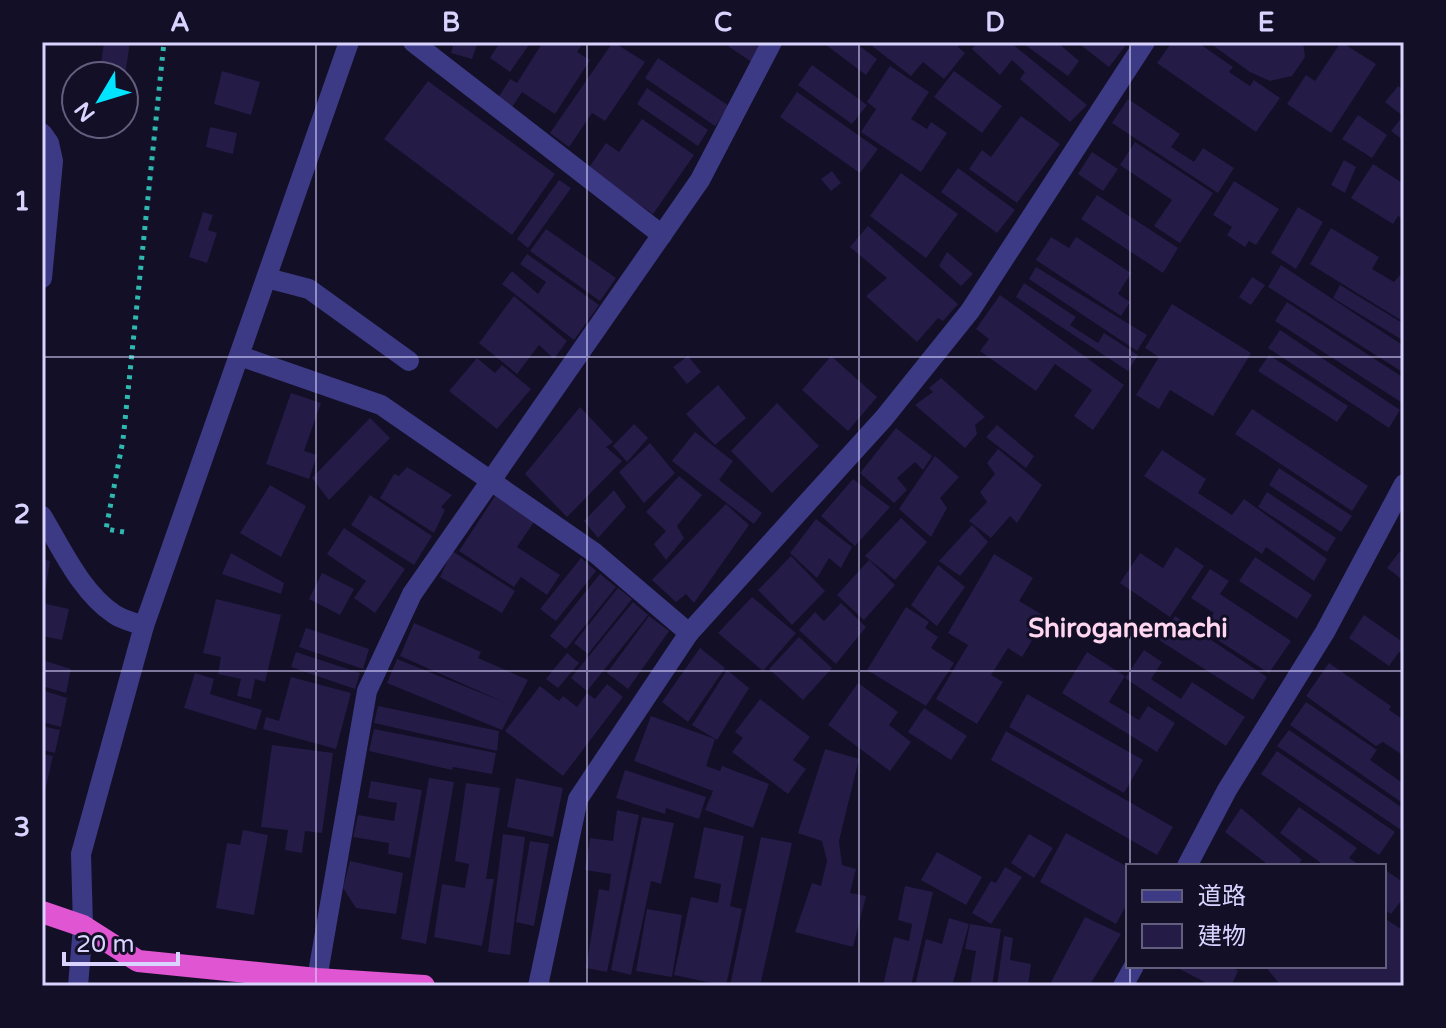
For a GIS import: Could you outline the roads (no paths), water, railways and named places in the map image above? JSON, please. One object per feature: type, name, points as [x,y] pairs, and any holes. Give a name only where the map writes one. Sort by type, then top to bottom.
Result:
[{"type":"highway","points":[[42,912],[83,926],[138,961],[424,986]]},
{"type":"street","points":[[78,986],[83,926],[81,854],[144,626],[349,42]]},
{"type":"street","points":[[413,42],[662,235]]},
{"type":"street","points":[[317,979],[367,691],[412,594],[700,180],[772,42]]},
{"type":"street","points":[[538,986],[578,799],[689,633],[884,418],[970,311],[1145,42]]},
{"type":"street","points":[[42,133],[49,143],[53,161],[42,278]]},
{"type":"street","points":[[267,278],[309,289],[409,361]]},
{"type":"street","points":[[240,356],[381,405],[595,553],[689,633]]},
{"type":"street","points":[[1188,864],[1227,790],[1325,632],[1404,484]]},
{"type":"street","points":[[42,516],[83,582],[99,601],[115,615],[144,626]]},
{"type":"street","points":[[1123,986],[1133,968]]},
{"type":"district","name":"Shiroganemachi","points":[[1128,628]]}]
